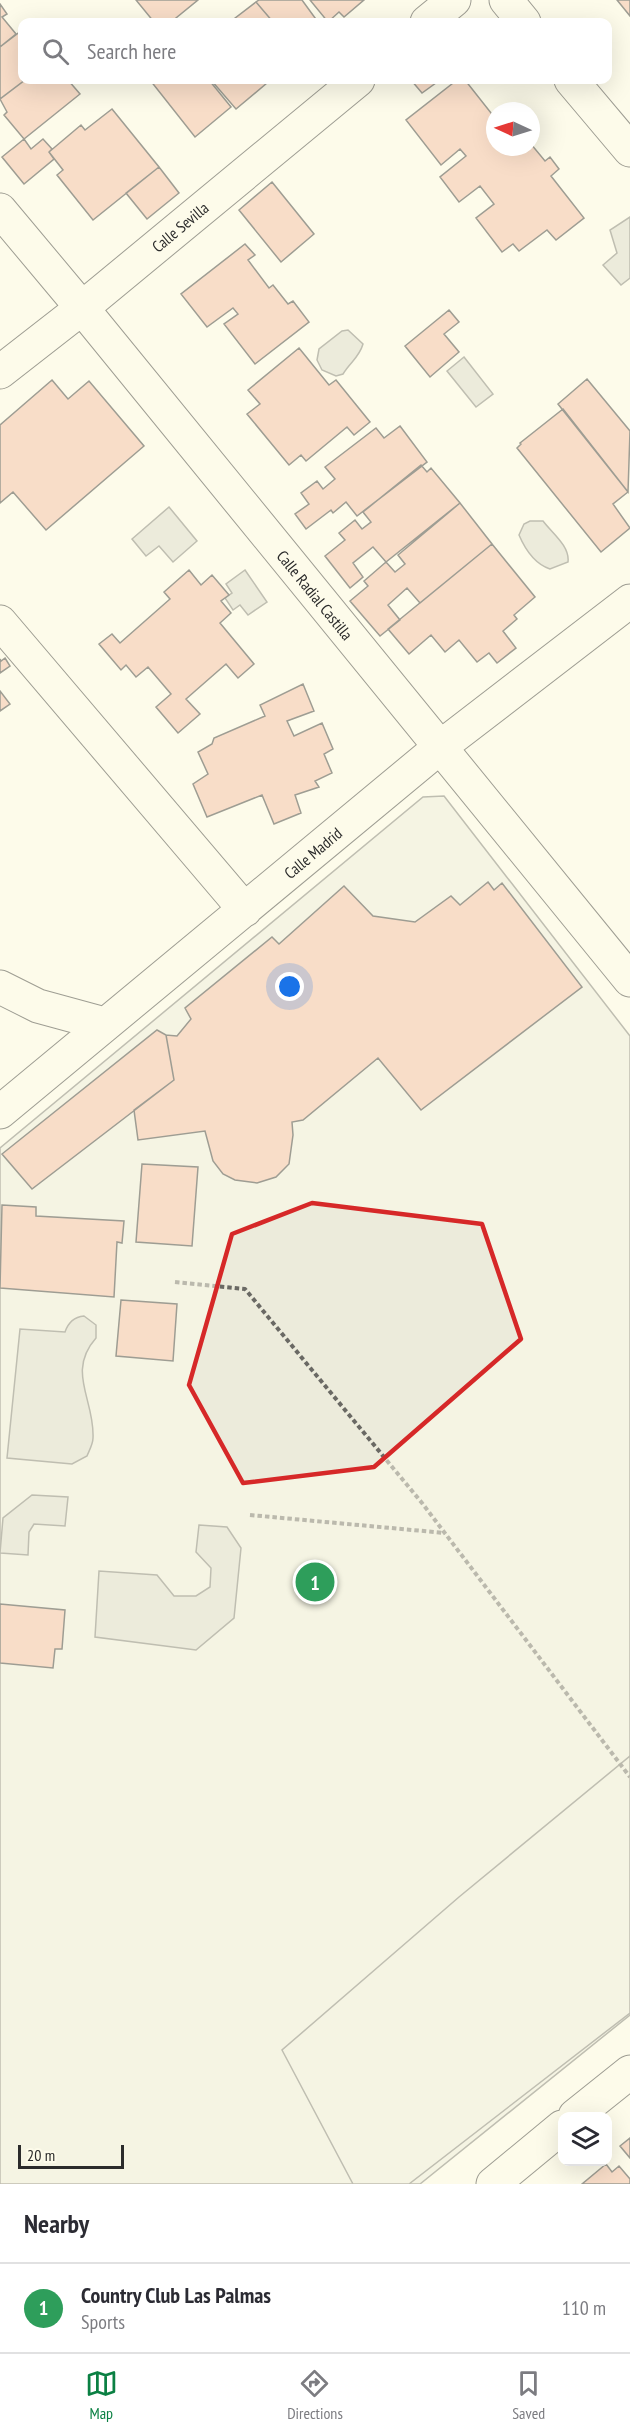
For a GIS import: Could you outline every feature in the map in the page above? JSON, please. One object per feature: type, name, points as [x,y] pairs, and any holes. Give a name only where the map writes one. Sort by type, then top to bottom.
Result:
[{"type":"street","points":[[431,18],[454,0]]},
{"type":"street","points":[[506,0],[521,18]]},
{"type":"street","name":"Calle Sevilla","points":[[0,372],[82,308],[353,84]]},
{"type":"street","points":[[574,84],[630,150]]},
{"type":"street","name":"Calle Radial Castilla","points":[[0,210],[630,980]]},
{"type":"street","name":"Calle Madrid","points":[[0,1112],[439,748],[630,601]]},
{"type":"street","points":[[0,622],[245,910]]},
{"type":"street","points":[[0,987],[38,1006],[104,1024]]},
{"type":"street","points":[[580,2112],[630,2072]]},
{"type":"street","points":[[493,2184],[558,2130]]},
{"type":"path","points":[[175,1282],[245,1289],[422,1503],[630,1778]]},
{"type":"path","points":[[250,1515],[445,1533]]},
{"type":"highlighted area","points":[[312,1203],[482,1224],[521,1339],[374,1467],[243,1483],[189,1385],[232,1234]]},
{"type":"shaded area","points":[[630,217],[630,278],[621,285],[603,265],[617,253],[610,230]]},
{"type":"shaded area","points":[[348,330],[363,344],[359,353],[343,374],[336,376],[322,370],[317,360],[319,349],[342,331]]},
{"type":"shaded area","points":[[464,357],[493,394],[476,407],[447,371]]},
{"type":"shaded area","points":[[169,507],[197,541],[173,562],[159,546],[146,556],[132,539]]},
{"type":"shaded area","points":[[530,521],[543,521],[560,540],[568,556],[568,562],[550,569],[540,564],[531,555],[519,535],[524,524]]},
{"type":"shaded area","points":[[245,570],[267,602],[248,615],[240,605],[233,610],[225,598],[232,593],[226,584]]},
{"type":"shaded area","points":[[444,796],[630,1036],[630,2015],[420,2184],[0,2184],[0,1148],[423,797]]},
{"type":"shaded area","points":[[84,1316],[96,1325],[96,1338],[87,1350],[82,1375],[90,1411],[93,1440],[87,1456],[72,1464],[7,1458],[20,1329],[65,1332],[72,1321]]},
{"type":"shaded area","points":[[32,1495],[68,1497],[65,1526],[34,1524],[29,1532],[28,1555],[0,1553],[3,1518]]},
{"type":"shaded area","points":[[199,1525],[227,1527],[241,1548],[234,1618],[196,1650],[95,1637],[99,1571],[157,1575],[174,1596],[196,1596],[210,1587],[211,1568],[196,1552]]},
{"type":"shaded area","points":[[630,1756],[630,2013],[409,2184],[353,2184],[282,2050],[459,1897]]},
{"type":"building","points":[[136,0],[198,0],[176,18],[151,18]]},
{"type":"building","points":[[259,0],[302,0],[315,18],[270,18],[256,2]]},
{"type":"building","points":[[310,0],[364,0],[344,17],[339,12],[332,18],[325,18]]},
{"type":"building","points":[[617,0],[630,0],[630,16]]},
{"type":"building","points":[[256,2],[270,18],[235,18]]},
{"type":"building","points":[[0,4],[7,14],[2,17],[16,34],[0,47]]},
{"type":"building","points":[[18,33],[20,84],[0,99],[0,47]]},
{"type":"building","points":[[20,84],[71,84],[80,94],[24,139],[4,115],[7,112],[0,99]]},
{"type":"building","points":[[153,84],[212,84],[231,107],[195,137]]},
{"type":"building","points":[[214,84],[266,84],[236,109]]},
{"type":"building","points":[[414,84],[434,84],[422,93]]},
{"type":"building","points":[[452,84],[468,84],[486,107],[486,156],[540,155],[545,161],[550,157],[559,169],[551,176],[584,218],[556,240],[547,230],[519,251],[513,244],[502,252],[476,218],[494,204],[480,186],[459,202],[440,177],[466,156],[460,149],[441,165],[406,120]]},
{"type":"building","points":[[112,109],[159,167],[93,220],[57,175],[63,170],[49,152],[81,125],[85,130]]},
{"type":"building","points":[[24,139],[31,149],[43,139],[52,149],[49,152],[54,159],[24,184],[2,157]]},
{"type":"building","points":[[159,167],[179,193],[147,219],[126,193]]},
{"type":"building","points":[[272,182],[314,234],[281,262],[239,210]]},
{"type":"building","points":[[245,244],[255,255],[248,260],[269,288],[273,285],[288,304],[293,301],[309,322],[255,364],[224,324],[238,314],[233,308],[207,327],[181,294]]},
{"type":"building","points":[[449,310],[459,322],[444,334],[459,352],[430,377],[405,346]]},
{"type":"building","points":[[299,348],[329,385],[336,380],[370,422],[354,435],[347,427],[306,461],[301,455],[289,465],[247,414],[260,404],[248,390]]},
{"type":"building","points":[[587,379],[630,431],[628,492],[558,404]]},
{"type":"building","points":[[52,380],[68,399],[89,381],[144,446],[46,530],[13,492],[0,503],[0,425]]},
{"type":"building","points":[[563,409],[628,492],[613,504],[630,528],[601,552],[517,448],[520,443]]},
{"type":"building","points":[[400,426],[427,462],[357,516],[346,502],[333,513],[331,510],[306,529],[295,514],[309,504],[301,493],[317,481],[323,489],[335,479],[325,467],[376,428],[384,438]]},
{"type":"building","points":[[421,465],[427,472],[431,468],[460,503],[386,562],[373,547],[353,563],[363,577],[350,588],[325,556],[345,540],[339,533],[355,520],[362,529],[371,522],[363,512]]},
{"type":"building","points":[[460,503],[492,544],[420,603],[407,588],[388,605],[400,620],[380,636],[350,601],[368,586],[364,581],[386,562],[395,572],[405,564],[398,555]]},
{"type":"building","points":[[492,544],[535,597],[514,615],[517,619],[503,631],[516,648],[497,663],[489,653],[477,662],[459,640],[445,652],[431,635],[409,654],[388,629]]},
{"type":"building","points":[[189,570],[201,585],[212,575],[229,595],[221,601],[231,613],[220,623],[254,664],[238,678],[226,664],[186,699],[200,714],[178,733],[156,707],[171,694],[148,667],[136,677],[126,665],[121,670],[99,644],[112,634],[120,643],[170,599],[164,592]]},
{"type":"building","points":[[5,658],[10,666],[0,673],[0,659],[1,661]]},
{"type":"building","points":[[303,684],[314,711],[287,721],[294,736],[322,723],[333,749],[324,754],[332,773],[315,781],[319,787],[295,795],[301,813],[274,824],[262,795],[207,817],[193,784],[208,774],[198,752],[212,744],[214,738],[265,716],[260,705]]},
{"type":"building","points":[[0,691],[10,704],[0,711]]},
{"type":"building","points":[[488,882],[494,890],[502,883],[582,987],[421,1110],[378,1058],[303,1120],[292,1122],[293,1135],[289,1164],[276,1177],[257,1183],[235,1180],[223,1174],[213,1161],[205,1131],[138,1140],[134,1110],[174,1080],[166,1035],[177,1036],[191,1019],[185,1008],[272,937],[279,944],[344,886],[373,916],[415,922],[451,896],[460,905]]},
{"type":"building","points":[[157,1030],[166,1035],[174,1080],[32,1189],[2,1154]]},
{"type":"building","points":[[142,1164],[198,1167],[192,1246],[136,1242]]},
{"type":"building","points":[[2,1205],[36,1207],[36,1216],[124,1221],[122,1243],[117,1242],[114,1297],[0,1288]]},
{"type":"building","points":[[121,1300],[177,1304],[173,1361],[116,1356]]},
{"type":"building","points":[[0,1604],[65,1610],[62,1649],[55,1649],[53,1668],[0,1663]]},
{"type":"building","points":[[630,2138],[630,2158],[620,2146]]},
{"type":"building","points":[[604,2166],[608,2166],[612,2172],[619,2166],[630,2179],[630,2184],[582,2184]]},
{"type":"place","name":"Country Club Las Palmas","points":[[315,1582]]}]
